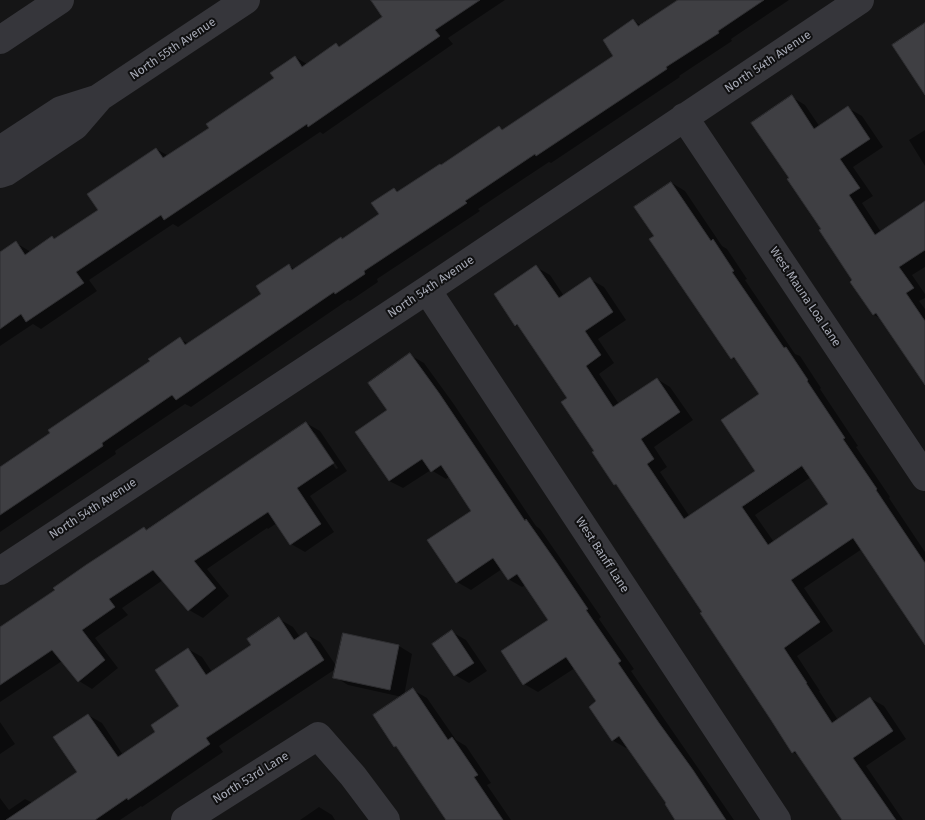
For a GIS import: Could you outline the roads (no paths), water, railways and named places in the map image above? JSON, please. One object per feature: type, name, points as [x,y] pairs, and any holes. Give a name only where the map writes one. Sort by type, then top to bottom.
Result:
[{"type":"street","points":[[0,40],[60,0]]},
{"type":"street","name":"North 55th Avenue","points":[[0,150],[61,110],[100,97],[246,0]]},
{"type":"street","name":"North 54th Avenue","points":[[0,570],[427,290],[860,0]]},
{"type":"street","name":"North 55th Avenue","points":[[0,174],[6,172],[75,126],[100,97]]},
{"type":"street","name":"West Mauna Loa Lane","points":[[684,117],[925,477]]},
{"type":"street","name":"West Banff Lane","points":[[427,290],[777,820]]},
{"type":"street","name":"North 53rd Lane","points":[[185,820],[318,736],[353,776],[386,820]]}]
